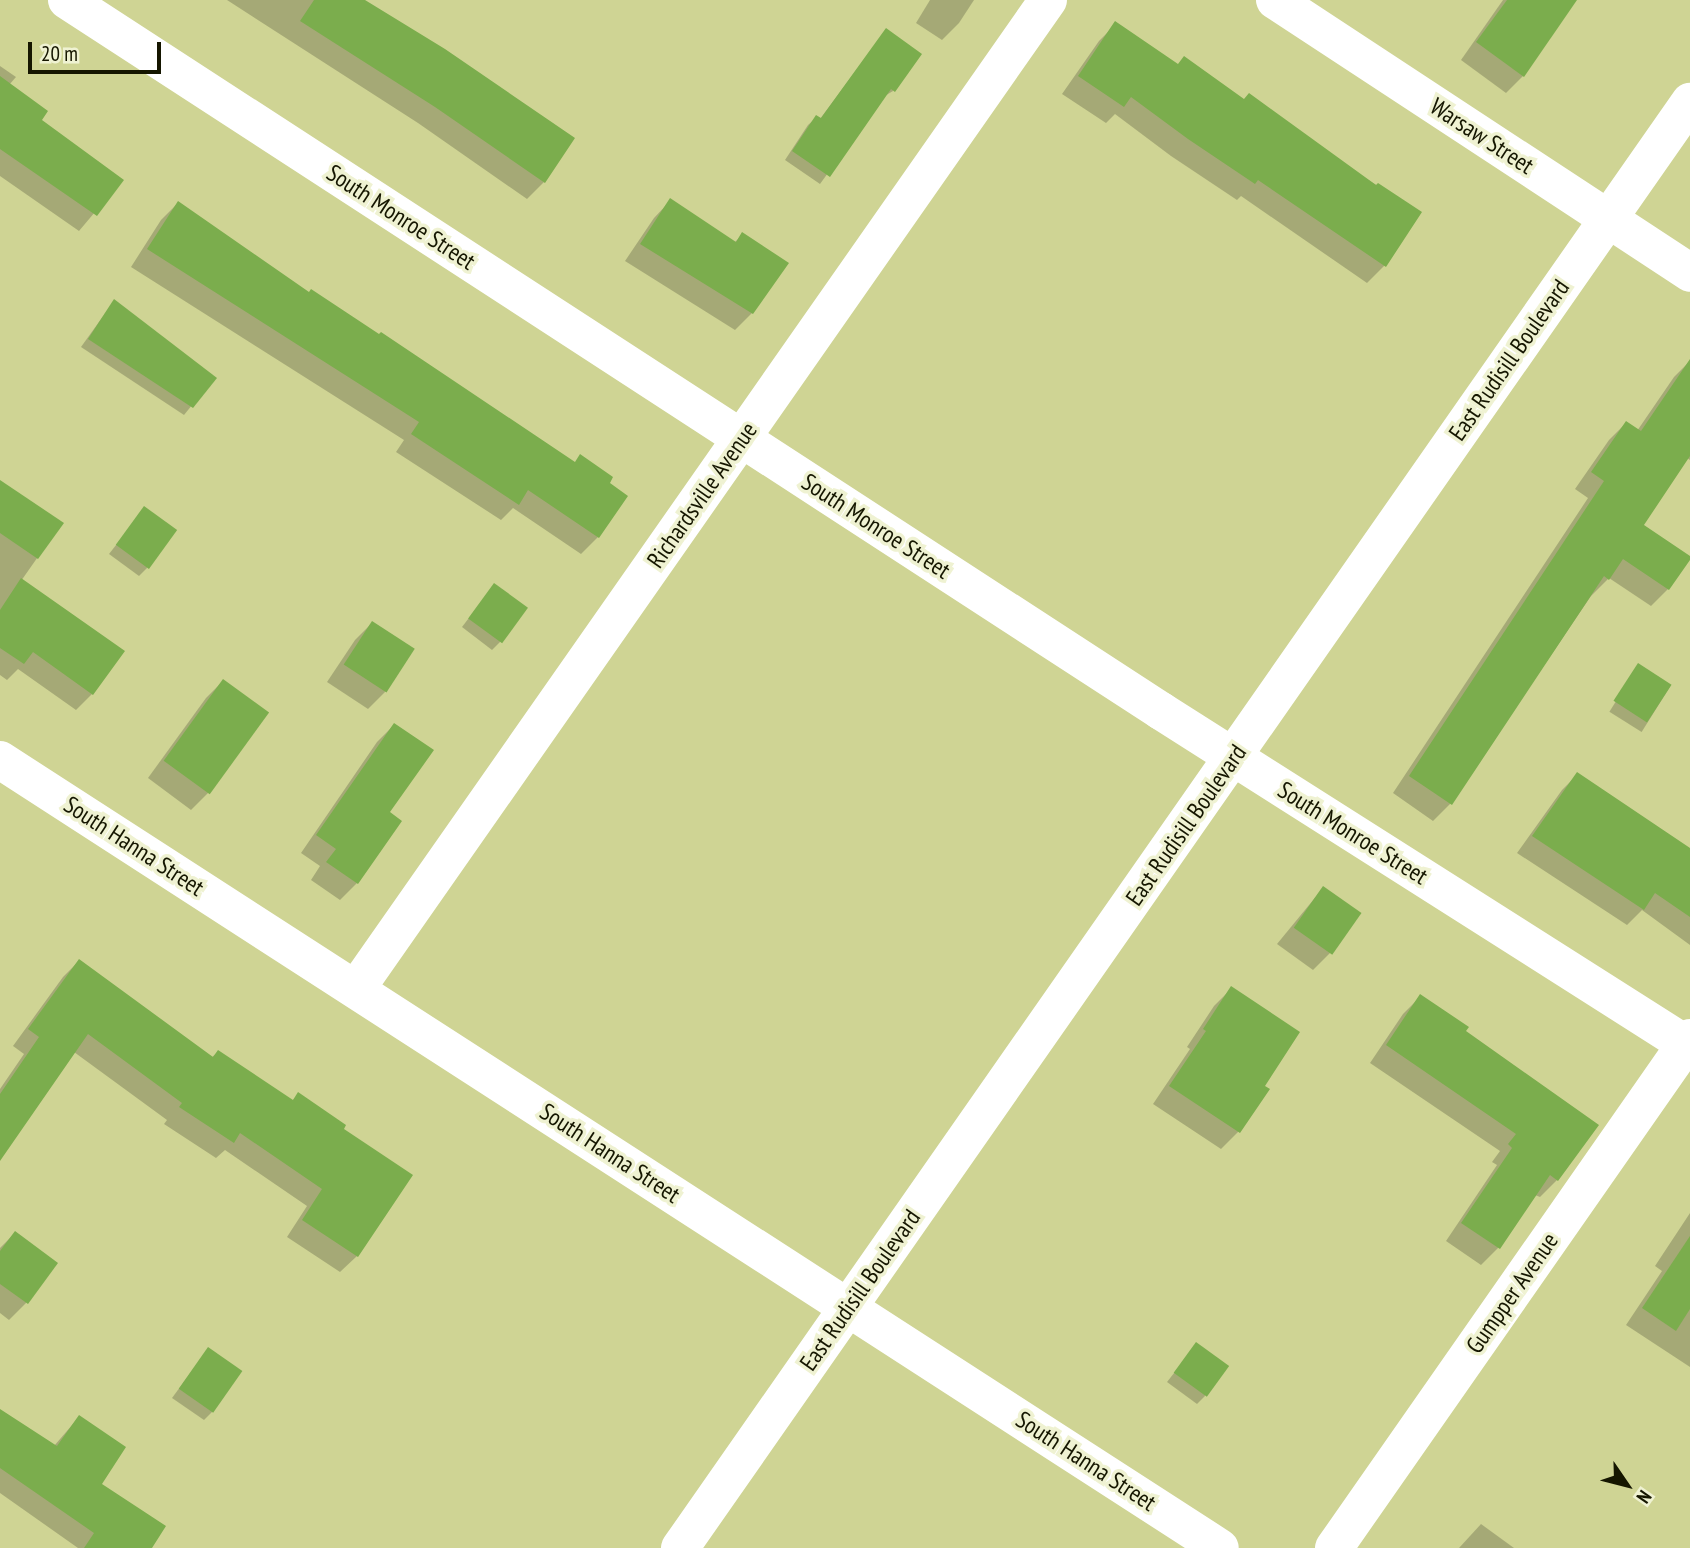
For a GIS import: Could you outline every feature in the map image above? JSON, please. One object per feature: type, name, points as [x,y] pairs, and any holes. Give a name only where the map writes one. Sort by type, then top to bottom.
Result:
[{"type":"street","name":"South Monroe Street","points":[[66,0],[1234,758],[1689,1043]]},
{"type":"street","name":"Richardsville Avenue","points":[[356,989],[1048,0]]},
{"type":"street","name":"Warsaw Street","points":[[1275,0],[1690,273]]},
{"type":"street","name":"East Rudisill Boulevard","points":[[680,1548],[1690,102]]},
{"type":"street","name":"South Hanna Street","points":[[0,760],[1220,1548]]},
{"type":"street","name":"Gumpper Avenue","points":[[1334,1548],[1689,1043]]},
{"type":"building","points":[[314,0],[365,0],[445,49],[575,138],[545,183],[435,107],[300,21]]},
{"type":"building","points":[[1507,0],[1577,0],[1524,77],[1476,42]]},
{"type":"building","points":[[1115,21],[1178,64],[1184,56],[1244,99],[1249,93],[1376,185],[1378,183],[1422,212],[1386,267],[1258,180],[1255,184],[1131,97],[1124,107],[1078,76]]},
{"type":"building","points":[[886,28],[922,54],[895,92],[891,89],[830,177],[792,151],[816,115],[821,118]]},
{"type":"building","points":[[0,76],[48,111],[42,120],[124,180],[97,216],[0,149]]},
{"type":"building","points":[[670,198],[736,242],[742,232],[789,263],[753,314],[640,244]]},
{"type":"building","points":[[178,201],[309,292],[311,289],[379,334],[381,332],[575,462],[580,454],[613,477],[610,483],[628,496],[599,538],[528,490],[519,505],[411,434],[419,422],[147,249]]},
{"type":"building","points":[[114,299],[217,378],[193,408],[88,339]]},
{"type":"building","points":[[1690,359],[1690,456],[1644,525],[1690,556],[1690,560],[1669,590],[1623,559],[1609,580],[1604,576],[1452,805],[1409,776],[1604,481],[1591,472],[1626,421],[1641,431]]},
{"type":"building","points":[[0,480],[64,523],[38,559],[0,533]]},
{"type":"building","points":[[144,506],[177,530],[149,569],[116,545]]},
{"type":"building","points":[[21,578],[125,651],[93,695],[33,652],[24,664],[0,648],[0,610]]},
{"type":"building","points":[[494,583],[528,608],[502,643],[468,619]]},
{"type":"building","points":[[372,621],[415,649],[386,692],[344,665]]},
{"type":"building","points":[[1638,663],[1672,685],[1647,723],[1613,701]]},
{"type":"building","points":[[223,679],[269,713],[210,794],[164,761]]},
{"type":"building","points":[[394,723],[434,750],[390,812],[402,821],[358,884],[326,862],[336,849],[316,835]]},
{"type":"building","points":[[1577,772],[1690,848],[1690,917],[1655,893],[1644,910],[1532,836]]},
{"type":"building","points":[[1323,886],[1362,913],[1332,955],[1294,928]]},
{"type":"building","points":[[79,959],[213,1057],[218,1050],[293,1100],[298,1092],[346,1125],[344,1129],[413,1175],[358,1257],[302,1220],[322,1189],[240,1133],[234,1143],[179,1107],[182,1103],[88,1034],[0,1161],[0,1094],[39,1037],[28,1029]]},
{"type":"building","points":[[1231,986],[1300,1032],[1265,1086],[1270,1089],[1240,1133],[1169,1086],[1206,1031],[1203,1029]]},
{"type":"building","points":[[1420,994],[1469,1027],[1466,1031],[1599,1125],[1558,1181],[1550,1175],[1500,1249],[1461,1223],[1512,1148],[1508,1144],[1516,1134],[1386,1045]]},
{"type":"building","points":[[15,1231],[58,1263],[28,1304],[0,1284],[0,1251]]},
{"type":"building","points":[[1690,1236],[1690,1309],[1676,1331],[1642,1308]]},
{"type":"building","points":[[1196,1342],[1229,1366],[1207,1397],[1174,1373]]},
{"type":"building","points":[[208,1347],[242,1371],[213,1413],[179,1389]]},
{"type":"building","points":[[0,1409],[57,1446],[79,1415],[126,1447],[102,1484],[166,1526],[152,1548],[84,1548],[94,1533],[0,1468]]}]
